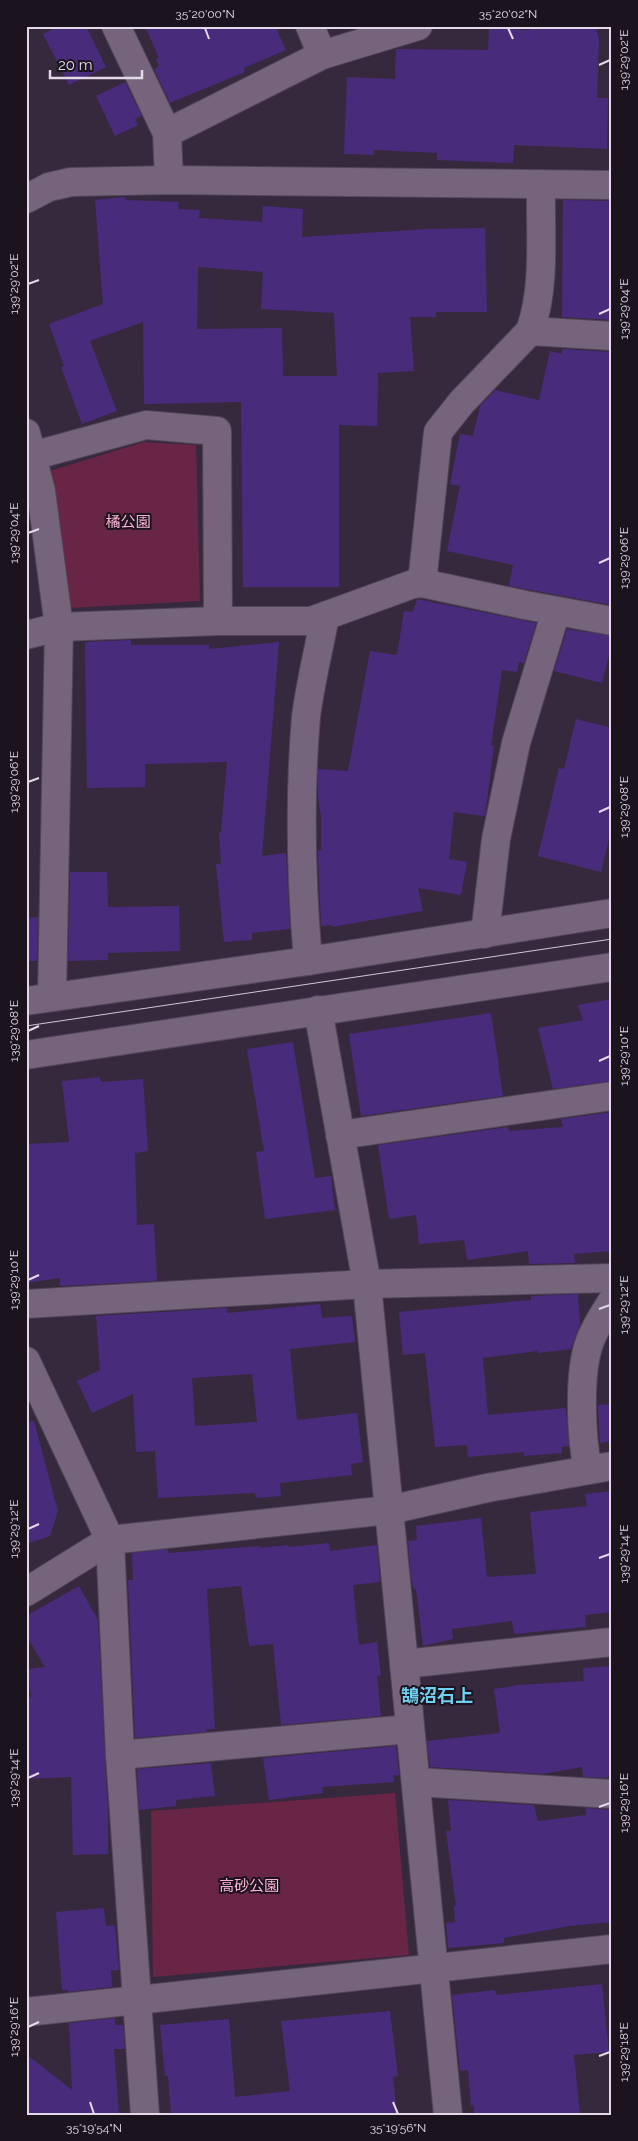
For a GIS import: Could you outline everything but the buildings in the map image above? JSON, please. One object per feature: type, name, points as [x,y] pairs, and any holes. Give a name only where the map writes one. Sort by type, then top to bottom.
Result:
[{"type":"street","points":[[116,26],[167,134],[169,180]]},
{"type":"street","points":[[310,26],[322,55]]},
{"type":"street","points":[[167,134],[322,55],[418,26]]},
{"type":"street","points":[[26,199],[49,187],[71,182],[169,180],[612,185]]},
{"type":"street","points":[[422,583],[438,432],[461,403],[530,332],[539,296],[541,184]]},
{"type":"street","points":[[530,332],[612,336]]},
{"type":"street","points":[[218,622],[217,431],[146,425],[29,444],[40,491],[59,627],[39,999],[308,961],[612,913]]},
{"type":"street","points":[[26,635],[59,627],[312,621],[413,584],[422,583],[612,621]]},
{"type":"street","points":[[485,934],[496,840],[516,743],[556,611]]},
{"type":"street","points":[[308,961],[302,892],[301,805],[307,715],[325,616]]},
{"type":"street","points":[[26,1055],[612,967]]},
{"type":"street","points":[[318,1010],[367,1284],[448,2115]]},
{"type":"street","points":[[340,1135],[612,1096]]},
{"type":"street","points":[[26,1304],[367,1284],[612,1278]]},
{"type":"street","points":[[26,1592],[110,1540],[389,1510],[487,1488],[600,1468],[583,1445],[584,1374],[589,1342],[612,1301]]},
{"type":"street","points":[[26,1361],[110,1540],[120,1755],[145,2115]]},
{"type":"street","points":[[404,1664],[612,1642]]},
{"type":"street","points":[[120,1755],[410,1729]]},
{"type":"street","points":[[416,1782],[612,1794]]},
{"type":"street","points":[[26,2012],[612,1949]]},
{"type":"green space","name":"橘公園","points":[[144,442],[196,445],[200,601],[69,608],[50,471]]},
{"type":"green space","name":"高砂公園","points":[[395,1793],[409,1955],[153,1977],[151,1811]]},
{"type":"tram line","points":[[26,1026],[612,939]]},
{"type":"district","name":"鵠沼石上","points":[[437,1696]]}]
